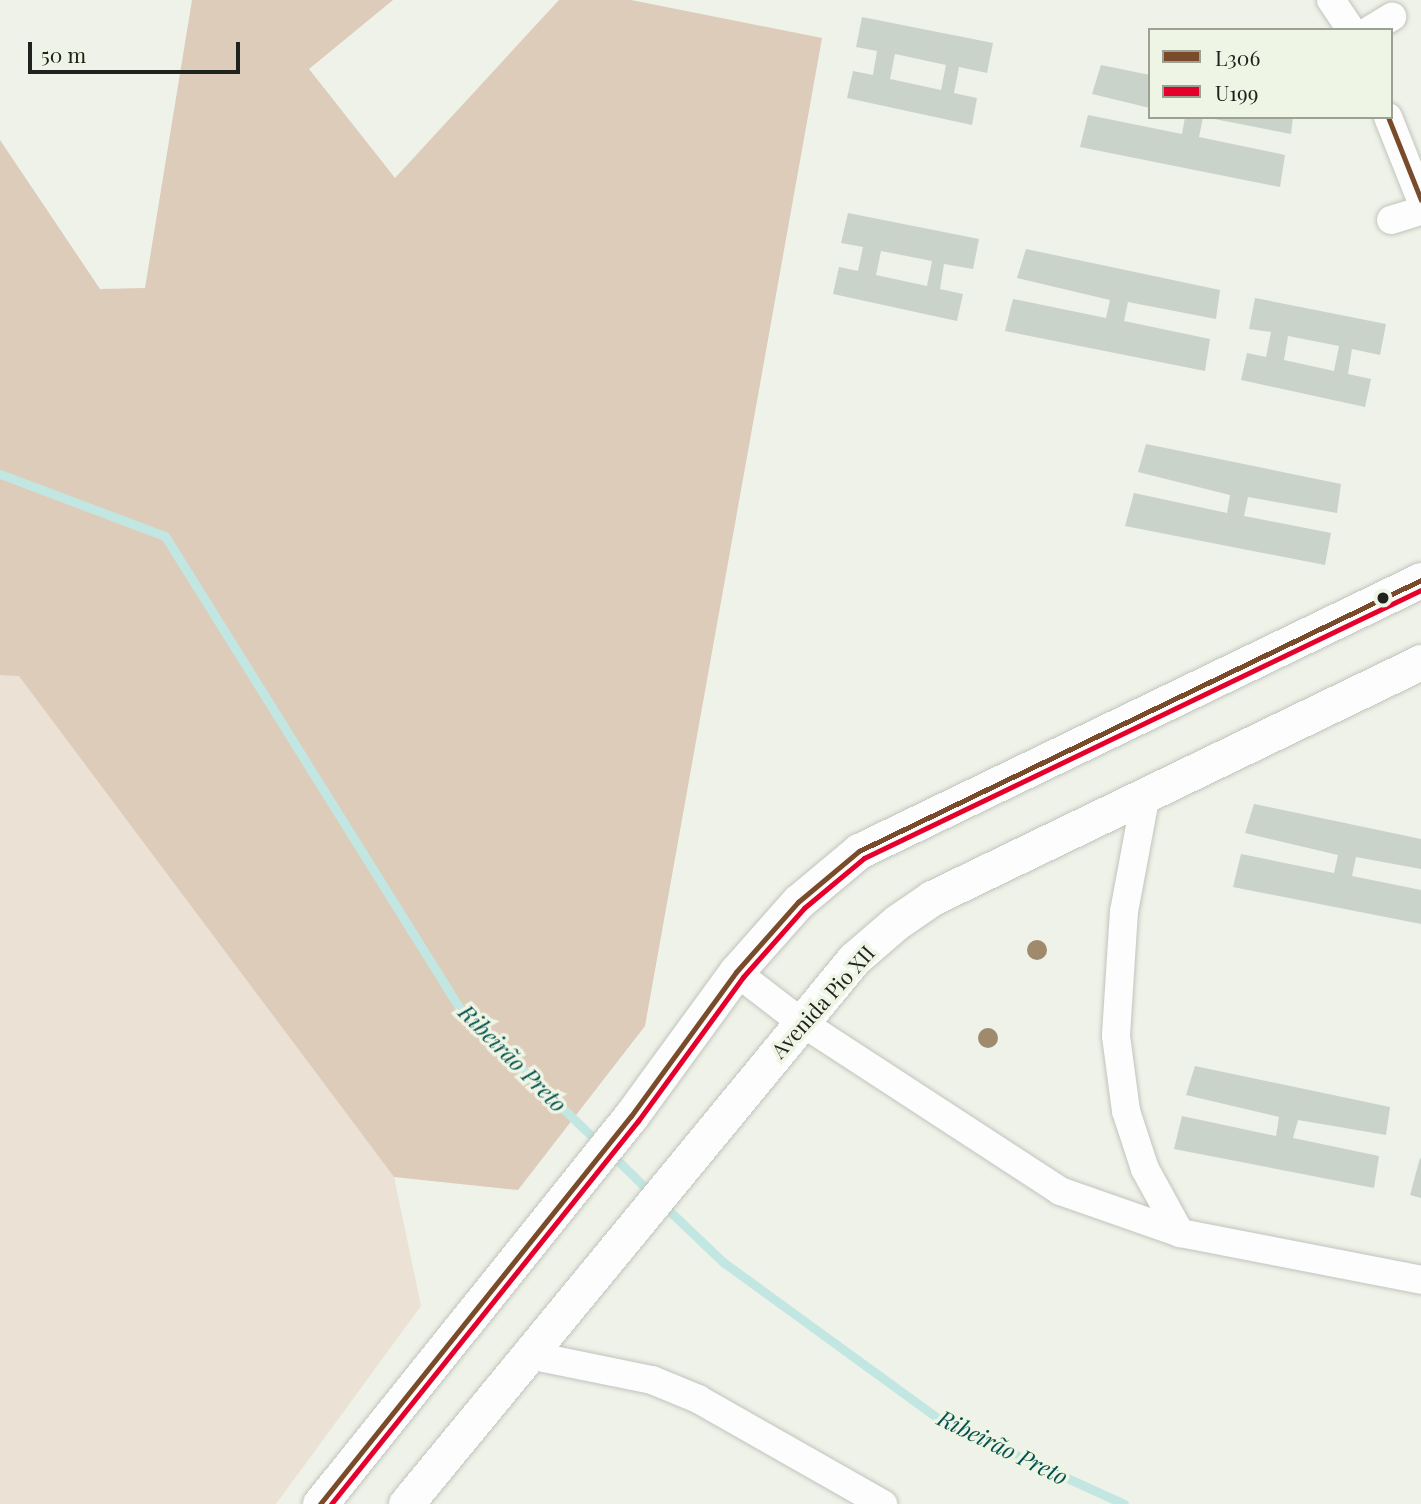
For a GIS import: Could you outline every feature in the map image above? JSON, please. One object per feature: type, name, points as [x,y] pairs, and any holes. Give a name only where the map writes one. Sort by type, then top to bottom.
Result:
[{"type":"main road","points":[[320,1504],[631,1116],[736,972],[798,902],[859,851],[1421,580]]},
{"type":"main road","name":"Avenida Pio XII","points":[[406,1504],[854,959],[932,898],[1421,662]]},
{"type":"street","points":[[1331,0],[1350,28]]},
{"type":"street","points":[[1401,130],[1421,200]]},
{"type":"street","points":[[1391,220],[1421,211]]},
{"type":"street","points":[[1146,794],[1124,911],[1116,1036],[1126,1111],[1145,1169],[1180,1233]]},
{"type":"street","points":[[736,972],[801,1022],[1060,1191],[1180,1233],[1421,1280]]},
{"type":"street","points":[[528,1356],[652,1380],[698,1399],[883,1504]]},
{"type":"shaded area","points":[[192,0],[393,0],[309,69],[395,178],[559,0],[631,0],[822,38],[645,1026],[518,1190],[394,1177],[19,676],[0,675],[0,140],[100,289],[145,288]]},
{"type":"shaded area","points":[[0,675],[19,675],[394,1177],[421,1306],[276,1504],[0,1504]]},
{"type":"building","points":[[862,17],[993,43],[987,73],[959,67],[954,93],[977,98],[972,125],[847,98],[853,71],[873,75],[877,51],[856,47]],"holes":[[[895,54],[946,65],[941,90],[890,79]]]},
{"type":"building","points":[[1101,65],[1148,75],[1148,108],[1092,94]]},
{"type":"building","points":[[1088,115],[1182,134],[1185,119],[1203,119],[1199,137],[1285,155],[1280,187],[1080,147]]},
{"type":"building","points":[[1214,119],[1293,119],[1291,134]]},
{"type":"building","points":[[848,213],[979,239],[973,269],[944,264],[940,289],[963,294],[957,321],[833,294],[839,267],[858,271],[863,247],[841,243]],"holes":[[[881,251],[932,261],[927,286],[876,275]]]},
{"type":"building","points":[[1026,249],[1220,290],[1216,319],[1128,302],[1124,321],[1210,339],[1205,371],[1005,331],[1013,299],[1106,318],[1110,300],[1017,278]]},
{"type":"building","points":[[1255,298],[1386,324],[1380,355],[1352,349],[1348,374],[1371,379],[1365,407],[1241,380],[1247,353],[1266,357],[1271,332],[1249,329]],"holes":[[[1288,336],[1339,346],[1334,371],[1284,360]]]},
{"type":"building","points":[[1146,444],[1341,484],[1337,513],[1248,497],[1244,516],[1331,533],[1325,565],[1125,526],[1134,493],[1227,513],[1230,495],[1138,472]]},
{"type":"building","points":[[1254,804],[1421,839],[1421,869],[1356,857],[1352,876],[1421,890],[1421,924],[1233,887],[1241,854],[1334,873],[1338,855],[1245,833]]},
{"type":"building","points":[[1195,1066],[1390,1107],[1386,1135],[1298,1120],[1293,1138],[1379,1156],[1374,1188],[1174,1149],[1182,1116],[1276,1136],[1279,1117],[1186,1095]]},
{"type":"building","points":[[1421,1159],[1421,1198],[1410,1195]]},
{"type":"waterway","name":"Ribeirão Preto","points":[[0,474],[165,536],[462,1012],[601,1145]]},
{"type":"waterway","name":"Ribeirão Preto","points":[[611,1154],[651,1193]]},
{"type":"waterway","name":"Ribeirão Preto","points":[[661,1203],[723,1262],[942,1421],[1124,1504]]},
{"type":"transit line","name":"L306","points":[[1389,119],[1421,200]]},
{"type":"transit line","name":"L306","points":[[320,1504],[631,1116],[736,972],[798,902],[859,851],[1421,580]]},
{"type":"transit line","name":"U199","points":[[331,1504],[638,1121],[743,977],[804,908],[864,858],[1421,590]]}]
